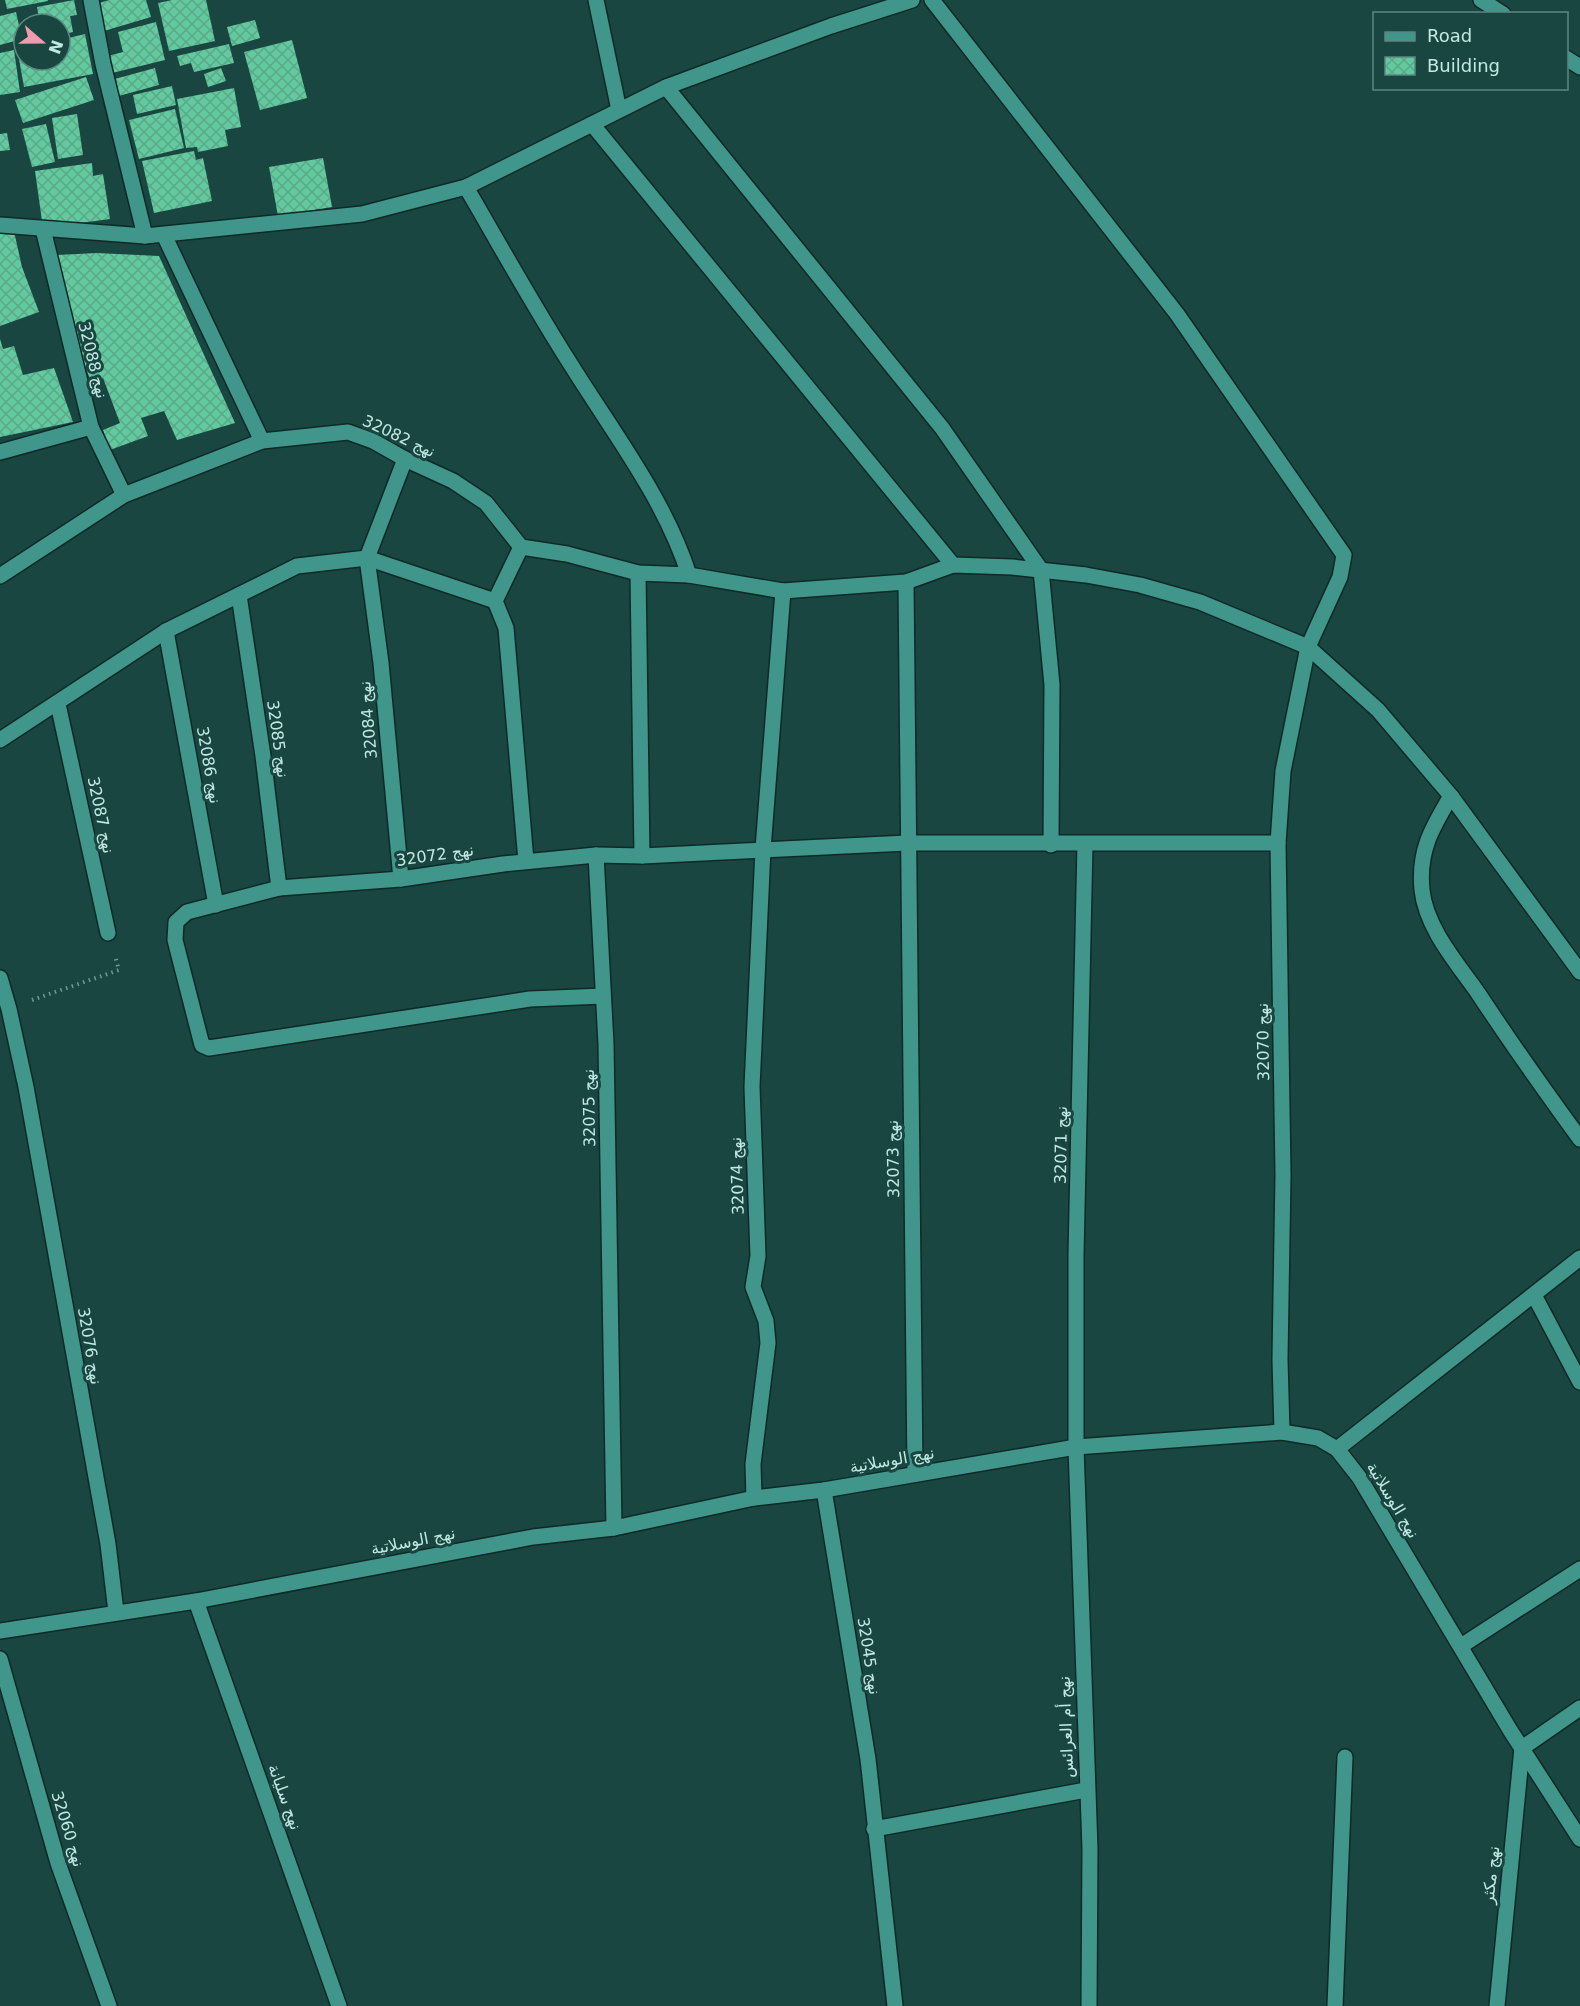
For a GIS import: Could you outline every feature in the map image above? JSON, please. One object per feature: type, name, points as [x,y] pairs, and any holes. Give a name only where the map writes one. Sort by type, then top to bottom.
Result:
[{"type":"street","points":[[91,0],[103,64],[145,236]]},
{"type":"street","points":[[596,0],[619,110]]},
{"type":"street","points":[[0,225],[145,236],[362,214],[466,187],[666,87],[831,26],[912,0]]},
{"type":"street","name":"نهج 32070","points":[[932,0],[1177,314],[1344,555],[1340,577],[1308,647],[1283,771],[1278,843],[1283,1175],[1280,1359],[1282,1432]]},
{"type":"street","points":[[1481,0],[1500,12]]},
{"type":"street","points":[[666,87],[942,428],[1041,570],[1052,685],[1051,845]]},
{"type":"street","points":[[592,124],[953,565]]},
{"type":"street","points":[[466,187],[562,351],[661,508],[680,548],[689,575]]},
{"type":"street","name":"نهج 32088","points":[[43,229],[91,427],[124,495]]},
{"type":"street","points":[[164,235],[262,441]]},
{"type":"street","points":[[0,452],[91,427]]},
{"type":"street","name":"نهج 32082","points":[[0,576],[124,495],[262,441],[348,432],[373,441],[453,481],[486,503],[522,547]]},
{"type":"street","points":[[367,558],[405,459]]},
{"type":"street","points":[[526,861],[506,628],[495,601],[522,547],[567,554],[638,573],[689,575],[783,591],[906,582],[953,565],[1041,570],[1140,585],[1200,602],[1308,647],[1378,710],[1451,796],[1580,972]]},
{"type":"street","points":[[0,740],[166,631],[297,566],[367,558],[495,601]]},
{"type":"street","name":"نهج 32084","points":[[367,558],[381,663],[401,879]]},
{"type":"street","points":[[638,573],[642,856]]},
{"type":"street","name":"نهج 32073","points":[[906,582],[915,1474]]},
{"type":"street","name":"نهج 32074","points":[[754,1498],[753,1464],[768,1343],[766,1321],[753,1287],[758,1245],[752,1087],[763,849],[783,591]]},
{"type":"street","name":"نهج 32085","points":[[239,595],[279,888]]},
{"type":"street","name":"نهج 32086","points":[[166,631],[216,905]]},
{"type":"street","name":"نهج 32087","points":[[58,704],[108,933]]},
{"type":"street","points":[[1451,796],[1428,836],[1422,864],[1422,891],[1436,930],[1580,1139]]},
{"type":"street","points":[[596,855],[642,856],[907,843],[1051,845],[1278,843]]},
{"type":"street","name":"نهج 32071","points":[[1076,1447],[1077,1244],[1085,844]]},
{"type":"street","name":"نهج 32072","points":[[596,855],[526,861],[401,879],[279,888],[187,912],[176,921],[175,940],[202,1045],[206,1047],[530,999],[603,996]]},
{"type":"street","name":"نهج 32075","points":[[596,855],[603,996],[614,1528]]},
{"type":"street","name":"نهج 32076","points":[[0,978],[26,1086],[108,1544],[116,1612]]},
{"type":"street","points":[[1338,1449],[1580,1258]]},
{"type":"street","points":[[1534,1295],[1580,1382]]},
{"type":"street","name":"نهج الوسلاتية","points":[[0,1631],[196,1601],[533,1537],[614,1528],[754,1498],[824,1490],[1076,1447],[1282,1432],[1318,1438],[1338,1449],[1359,1477],[1522,1748],[1580,1838]]},
{"type":"street","name":"نهج أم العرائس","points":[[1076,1447],[1086,1790],[1090,1849],[1089,2006]]},
{"type":"street","name":"نهج 32045","points":[[824,1490],[868,1759],[895,2006]]},
{"type":"street","points":[[1461,1646],[1580,1569]]},
{"type":"street","name":"نهج سليانة","points":[[196,1601],[339,2006]]},
{"type":"street","name":"نهج 32060","points":[[0,1659],[58,1863],[109,2006]]},
{"type":"street","points":[[1522,1748],[1580,1708]]},
{"type":"street","name":"نهج مكثر","points":[[1497,2006],[1522,1748]]},
{"type":"street","points":[[1335,2006],[1345,1757]]},
{"type":"street","points":[[874,1829],[1086,1790]]},
{"type":"path","points":[[9,1009],[119,970],[108,933]]},
{"type":"building","points":[[5,0],[48,0],[48,1],[7,9]]},
{"type":"building","points":[[74,0],[77,15],[72,16],[72,12],[38,12],[37,7]]},
{"type":"building","points":[[109,0],[146,0],[151,17],[104,31],[96,4]]},
{"type":"building","points":[[172,0],[206,0],[215,41],[169,51],[158,3]]},
{"type":"building","points":[[12,13],[12,42],[0,45],[0,16]]},
{"type":"building","points":[[255,20],[260,38],[232,46],[227,27]]},
{"type":"building","points":[[156,22],[165,60],[112,73],[108,56],[123,52],[118,32]]},
{"type":"building","points":[[85,34],[93,74],[24,87],[21,72],[72,72],[72,37]]},
{"type":"building","points":[[292,40],[307,98],[260,110],[244,52]]},
{"type":"building","points":[[229,44],[234,63],[194,72],[191,63],[180,66],[177,56]]},
{"type":"building","points":[[12,50],[12,72],[17,72],[20,92],[0,95],[0,53]]},
{"type":"building","points":[[155,68],[159,85],[115,97],[111,80]]},
{"type":"building","points":[[221,68],[226,81],[208,87],[204,74]]},
{"type":"building","points":[[86,77],[94,100],[23,123],[15,100]]},
{"type":"building","points":[[172,86],[176,105],[137,114],[133,95]]},
{"type":"building","points":[[234,88],[241,127],[225,130],[228,146],[198,152],[197,147],[186,148],[177,99]]},
{"type":"building","points":[[175,109],[184,148],[139,159],[129,120]]},
{"type":"building","points":[[77,114],[83,155],[58,159],[52,118]]},
{"type":"building","points":[[46,124],[55,162],[32,167],[22,129]]},
{"type":"building","points":[[7,133],[10,150],[0,151],[0,134]]},
{"type":"building","points":[[194,151],[196,160],[203,158],[212,201],[154,213],[142,161]]},
{"type":"building","points":[[323,158],[332,207],[278,216],[269,167]]},
{"type":"building","points":[[92,163],[93,176],[103,174],[110,219],[43,228],[35,171]]},
{"type":"building","points":[[0,227],[13,227],[22,267],[39,312],[0,326]]},
{"type":"building","points":[[97,253],[159,256],[235,423],[177,440],[164,411],[141,418],[148,436],[110,450],[103,430],[120,423],[103,378],[91,382],[69,321],[57,255]]},
{"type":"building","points":[[0,339],[3,349],[14,346],[23,375],[54,368],[73,422],[0,437]]}]
